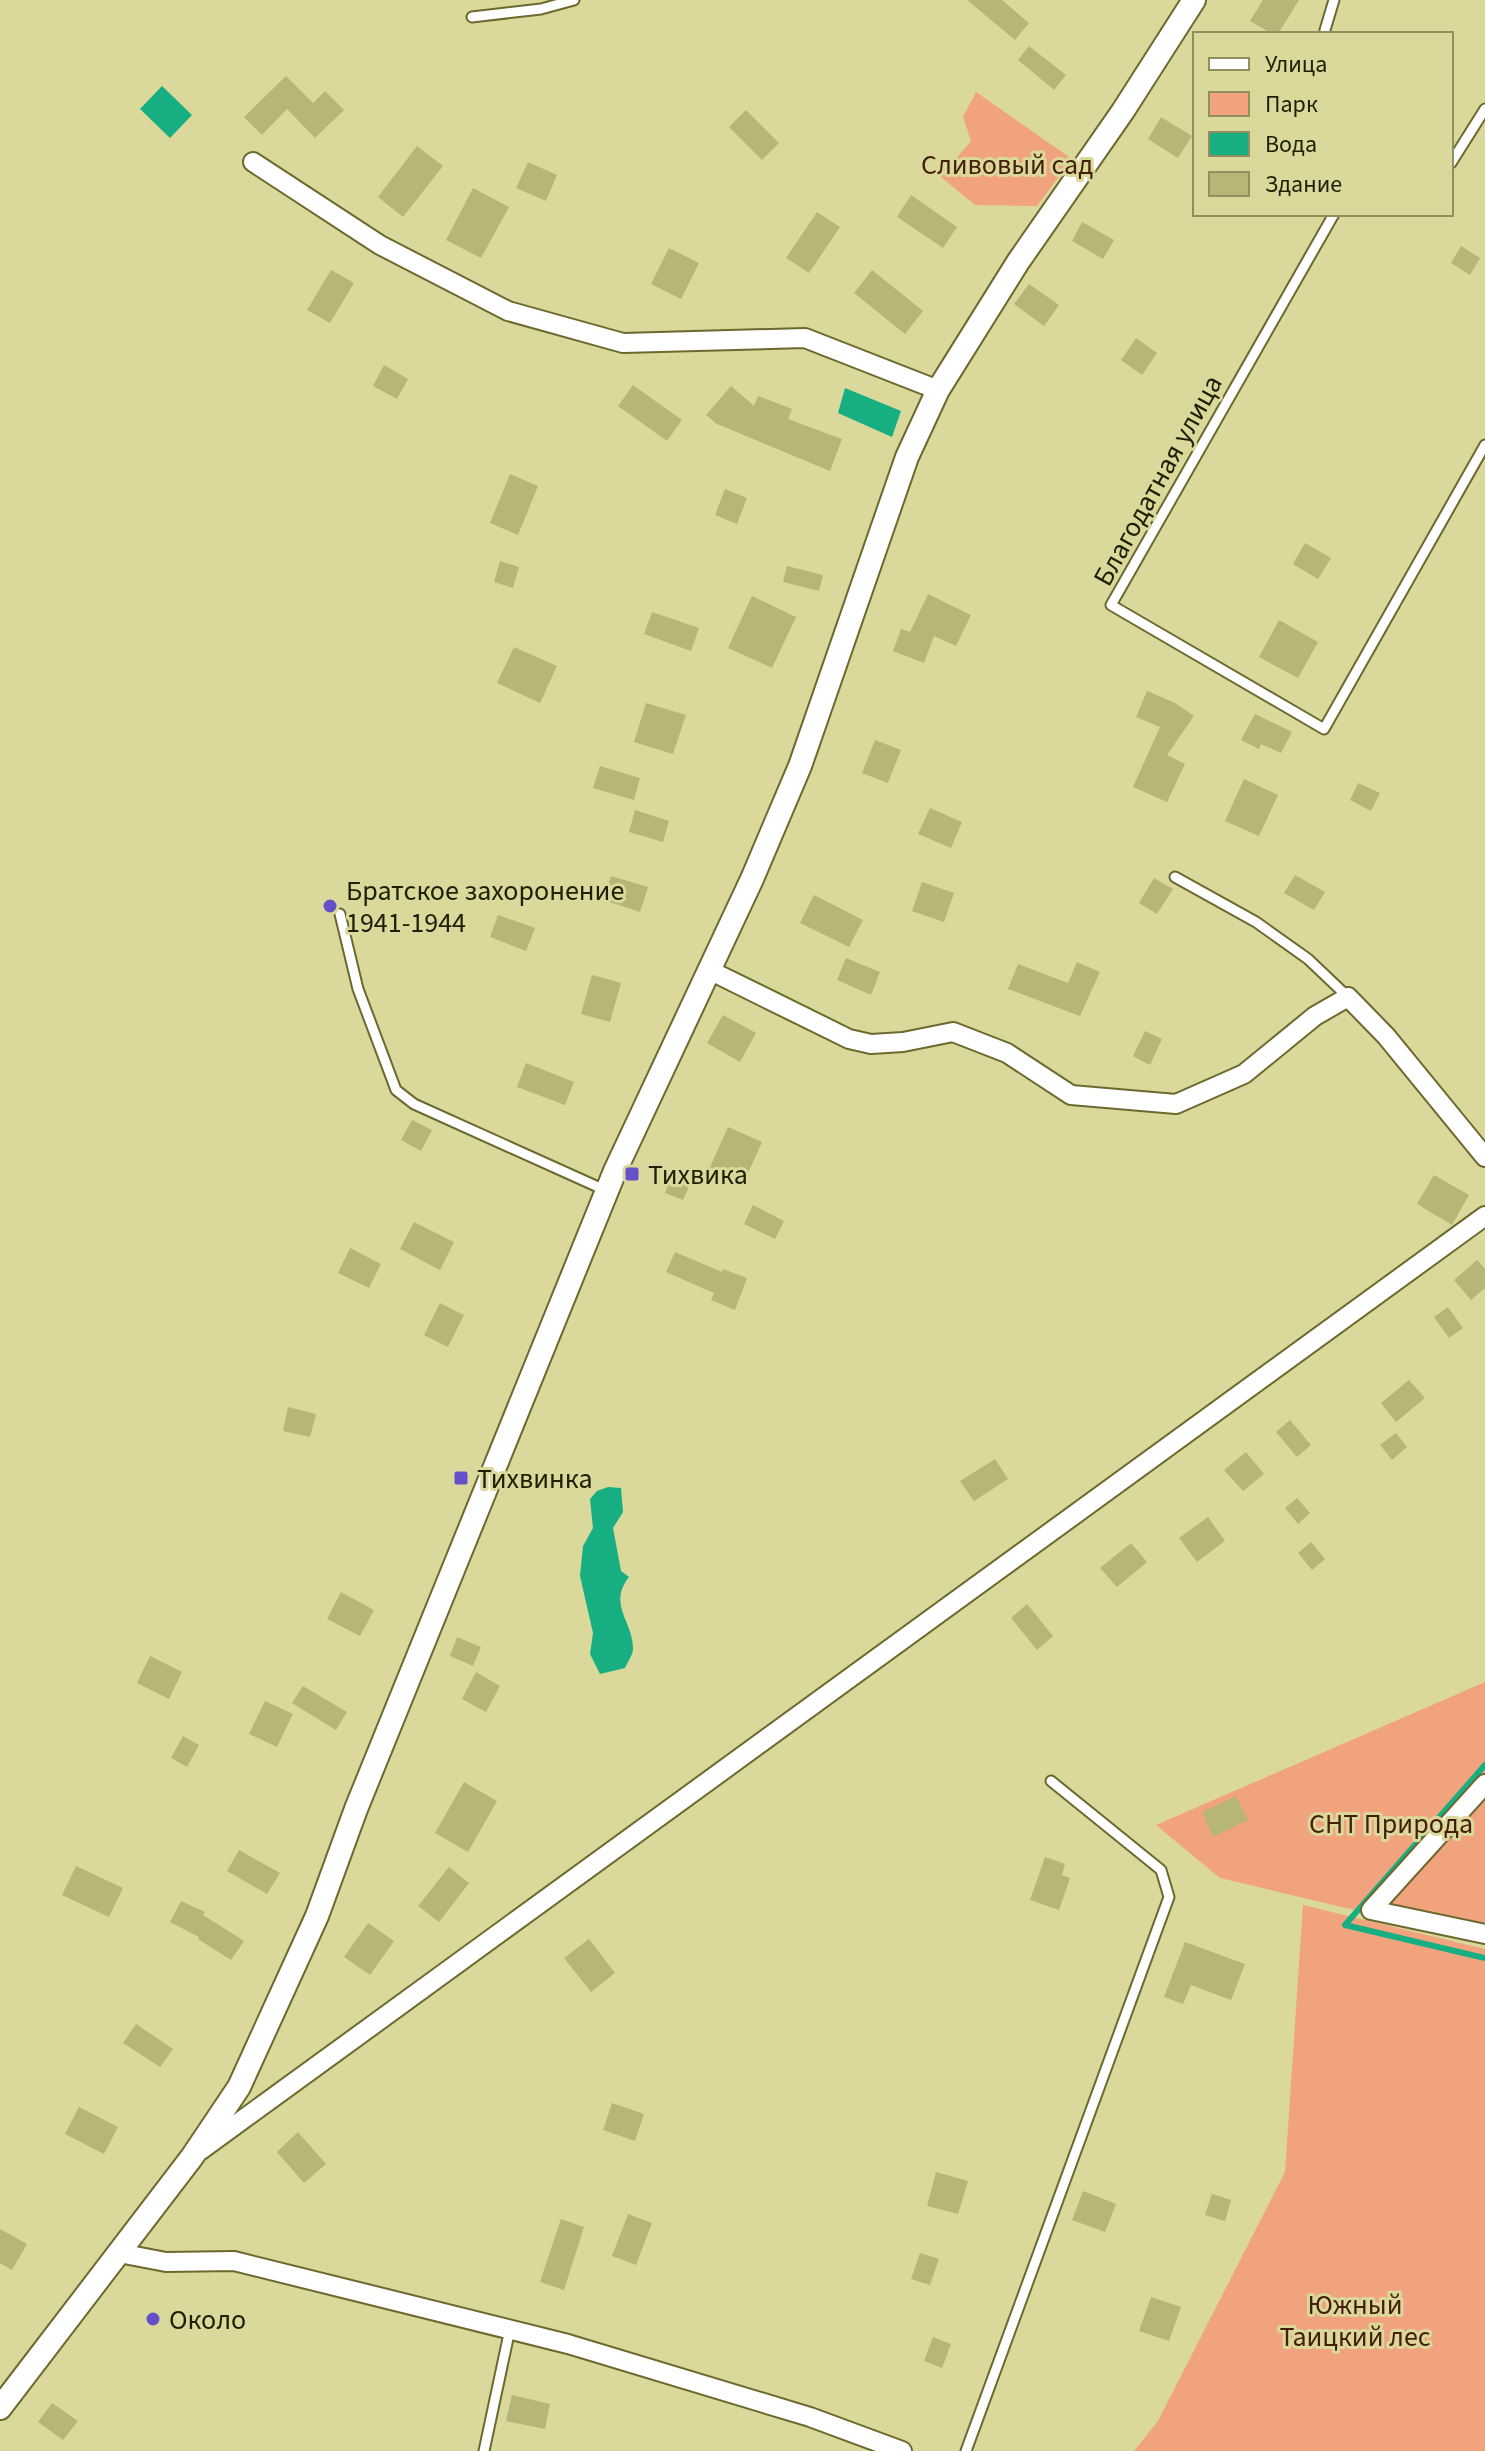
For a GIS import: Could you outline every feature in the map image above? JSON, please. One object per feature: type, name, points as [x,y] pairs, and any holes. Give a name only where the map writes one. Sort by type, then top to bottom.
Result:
[{"type":"street","points":[[0,2408],[192,2157],[239,2087],[298,1960],[356,1809],[607,1191],[800,766],[907,457],[938,390],[1018,262],[1123,111],[1194,0]]},
{"type":"street","points":[[253,162],[380,245],[508,311],[623,343],[805,338],[938,390]]},
{"type":"street","points":[[709,970],[849,1039],[871,1044],[903,1042],[953,1032],[1007,1053],[1071,1095],[1176,1104],[1244,1074],[1315,1016],[1348,997],[1386,1036],[1485,1157]]},
{"type":"street","points":[[192,2157],[1485,1216]]},
{"type":"street","points":[[1485,1784],[1371,1910],[1485,1934]]},
{"type":"street","points":[[119,2253],[166,2262],[234,2261],[510,2329],[810,2417],[902,2451]]},
{"type":"lane","points":[[472,17],[541,9],[574,0]]},
{"type":"lane","points":[[1325,30],[1334,0]]},
{"type":"lane","points":[[1453,160],[1485,109]]},
{"type":"lane","name":"Благодатная улица","points":[[1333,216],[1111,605],[1324,729],[1485,445]]},
{"type":"lane","points":[[1175,877],[1256,922],[1308,959],[1348,997]]},
{"type":"lane","points":[[340,914],[358,989],[396,1090],[414,1104],[607,1191]]},
{"type":"lane","points":[[966,2451],[1169,1897],[1161,1870],[1051,1781]]},
{"type":"lane","points":[[484,2451],[510,2329]]},
{"type":"green space","name":"Сливовый сад","points":[[976,92],[1072,159],[1037,206],[975,205],[941,177],[971,141],[963,117]]},
{"type":"green space","name":"СНТ Природа","points":[[1485,1682],[1485,1941],[1220,1878],[1156,1825]]},
{"type":"green space","name":"Южный Таицкий лес","points":[[1303,1905],[1485,1949],[1485,2451],[1134,2451],[1158,2421],[1285,2172]]},
{"type":"water","points":[[162,86],[192,115],[170,138],[140,109]]},
{"type":"water","points":[[845,388],[901,411],[892,437],[838,413]]},
{"type":"water","points":[[608,1487],[621,1488],[623,1512],[613,1528],[621,1571],[629,1577],[620,1596],[633,1650],[625,1668],[600,1674],[590,1654],[593,1633],[580,1576],[583,1546],[593,1528],[590,1499],[597,1491]]},
{"type":"building","points":[[967,0],[1002,0],[1029,23],[1015,40]]},
{"type":"building","points":[[1263,0],[1299,0],[1279,32],[1269,32],[1250,21]]},
{"type":"building","points":[[1029,46],[1066,75],[1054,90],[1018,60]]},
{"type":"building","points":[[286,76],[313,103],[325,91],[344,110],[315,138],[287,109],[262,135],[244,117]]},
{"type":"building","points":[[746,110],[779,143],[762,160],[729,127]]},
{"type":"building","points":[[1161,117],[1192,136],[1178,158],[1148,139]]},
{"type":"building","points":[[417,146],[443,166],[403,217],[378,197]]},
{"type":"building","points":[[528,162],[557,175],[546,201],[516,188]]},
{"type":"building","points":[[473,188],[509,207],[481,258],[446,240]]},
{"type":"building","points":[[911,195],[957,227],[943,248],[897,217]]},
{"type":"building","points":[[817,212],[840,227],[809,273],[786,258]]},
{"type":"building","points":[[1082,222],[1114,240],[1103,259],[1072,241]]},
{"type":"building","points":[[1461,246],[1480,258],[1470,275],[1451,263]]},
{"type":"building","points":[[669,248],[699,263],[681,299],[651,284]]},
{"type":"building","points":[[331,270],[354,283],[330,323],[307,310]]},
{"type":"building","points":[[872,270],[923,311],[905,334],[854,293]]},
{"type":"building","points":[[1029,284],[1059,305],[1044,326],[1014,304]]},
{"type":"building","points":[[1136,338],[1157,353],[1142,375],[1121,360]]},
{"type":"building","points":[[384,365],[408,379],[397,399],[373,386]]},
{"type":"building","points":[[633,385],[682,420],[667,441],[618,406]]},
{"type":"building","points":[[731,386],[754,406],[758,396],[792,409],[788,419],[842,439],[830,471],[717,424],[706,415]]},
{"type":"building","points":[[510,474],[538,486],[518,535],[490,523]]},
{"type":"building","points":[[725,489],[747,498],[737,524],[715,515]]},
{"type":"building","points":[[1305,543],[1331,558],[1318,579],[1293,564]]},
{"type":"building","points":[[500,561],[519,567],[513,588],[494,582]]},
{"type":"building","points":[[787,566],[823,575],[819,591],[783,582]]},
{"type":"building","points":[[928,594],[971,615],[956,646],[934,636],[924,663],[893,651],[901,629],[910,632]]},
{"type":"building","points":[[752,596],[796,617],[772,668],[728,648]]},
{"type":"building","points":[[652,612],[699,628],[691,651],[644,634]]},
{"type":"building","points":[[1279,620],[1318,642],[1298,678],[1259,657]]},
{"type":"building","points":[[514,647],[557,666],[540,703],[497,683]]},
{"type":"building","points":[[1147,691],[1175,703],[1194,716],[1167,755],[1185,764],[1167,802],[1133,787],[1160,727],[1136,717]]},
{"type":"building","points":[[646,703],[686,715],[673,754],[634,742]]},
{"type":"building","points":[[1255,714],[1292,732],[1281,753],[1261,744],[1259,749],[1241,740]]},
{"type":"building","points":[[875,740],[901,750],[888,783],[862,773]]},
{"type":"building","points":[[600,766],[640,778],[634,800],[593,788]]},
{"type":"building","points":[[1244,779],[1278,795],[1259,836],[1225,821]]},
{"type":"building","points":[[1358,783],[1380,793],[1371,811],[1350,800]]},
{"type":"building","points":[[930,808],[962,822],[951,848],[918,834]]},
{"type":"building","points":[[635,810],[669,821],[663,842],[629,832]]},
{"type":"building","points":[[1295,875],[1325,892],[1314,910],[1284,893]]},
{"type":"building","points":[[611,876],[648,887],[640,912],[603,900]]},
{"type":"building","points":[[1154,878],[1173,889],[1157,914],[1139,903]]},
{"type":"building","points":[[922,882],[954,893],[944,922],[912,911]]},
{"type":"building","points":[[814,895],[863,920],[849,947],[800,923]]},
{"type":"building","points":[[498,915],[535,928],[526,951],[490,937]]},
{"type":"building","points":[[846,958],[880,972],[871,995],[837,980]]},
{"type":"building","points":[[1077,962],[1100,972],[1080,1016],[1008,989],[1018,964],[1068,983]]},
{"type":"building","points":[[592,975],[621,983],[610,1022],[581,1014]]},
{"type":"building","points":[[723,1015],[756,1033],[740,1062],[707,1043]]},
{"type":"building","points":[[1145,1031],[1162,1039],[1150,1065],[1133,1056]]},
{"type":"building","points":[[526,1063],[574,1082],[565,1105],[517,1087]]},
{"type":"building","points":[[412,1120],[432,1130],[421,1151],[401,1140]]},
{"type":"building","points":[[728,1127],[762,1142],[744,1182],[710,1167]]},
{"type":"building","points":[[674,1170],[693,1178],[683,1200],[665,1193]]},
{"type":"building","points":[[1434,1175],[1469,1195],[1452,1225],[1417,1204]]},
{"type":"building","points":[[753,1205],[784,1221],[775,1239],[744,1224]]},
{"type":"building","points":[[414,1222],[454,1242],[440,1270],[400,1249]]},
{"type":"building","points":[[350,1248],[381,1264],[369,1288],[338,1273]]},
{"type":"building","points":[[675,1252],[722,1272],[723,1269],[747,1278],[735,1310],[711,1300],[714,1293],[666,1272]]},
{"type":"building","points":[[1477,1260],[1485,1269],[1485,1288],[1471,1300],[1454,1280]]},
{"type":"building","points":[[440,1303],[464,1315],[448,1347],[424,1335]]},
{"type":"building","points":[[1448,1307],[1463,1328],[1449,1338],[1434,1317]]},
{"type":"building","points":[[1409,1380],[1425,1398],[1396,1422],[1381,1403]]},
{"type":"building","points":[[288,1407],[316,1414],[310,1437],[283,1431]]},
{"type":"building","points":[[1290,1420],[1311,1445],[1297,1457],[1276,1432]]},
{"type":"building","points":[[1396,1433],[1407,1447],[1392,1460],[1380,1445]]},
{"type":"building","points":[[1246,1452],[1264,1474],[1243,1491],[1224,1470]]},
{"type":"building","points":[[995,1459],[1008,1479],[974,1501],[960,1481]]},
{"type":"building","points":[[1297,1498],[1310,1513],[1298,1524],[1285,1508]]},
{"type":"building","points":[[1208,1517],[1225,1541],[1197,1562],[1179,1538]]},
{"type":"building","points":[[1311,1542],[1325,1559],[1312,1570],[1298,1553]]},
{"type":"building","points":[[1131,1543],[1147,1562],[1117,1587],[1100,1568]]},
{"type":"building","points":[[341,1592],[374,1610],[360,1636],[327,1619]]},
{"type":"building","points":[[1027,1604],[1053,1636],[1037,1650],[1011,1618]]},
{"type":"building","points":[[457,1637],[481,1647],[473,1666],[450,1656]]},
{"type":"building","points":[[150,1656],[182,1672],[169,1699],[137,1683]]},
{"type":"building","points":[[476,1672],[500,1686],[486,1712],[462,1699]]},
{"type":"building","points":[[303,1686],[347,1712],[336,1730],[292,1703]]},
{"type":"building","points":[[265,1701],[293,1714],[277,1747],[249,1734]]},
{"type":"building","points":[[183,1736],[199,1745],[187,1767],[171,1758]]},
{"type":"building","points":[[464,1782],[497,1801],[468,1852],[435,1833]]},
{"type":"building","points":[[1236,1796],[1248,1820],[1213,1837],[1202,1812]]},
{"type":"building","points":[[239,1850],[280,1873],[267,1894],[227,1871]]},
{"type":"building","points":[[1045,1857],[1065,1864],[1062,1875],[1070,1878],[1059,1910],[1030,1900]]},
{"type":"building","points":[[76,1866],[123,1888],[109,1917],[62,1895]]},
{"type":"building","points":[[449,1867],[469,1883],[439,1922],[418,1906]]},
{"type":"building","points":[[181,1901],[205,1912],[203,1915],[244,1941],[231,1960],[199,1937],[170,1922]]},
{"type":"building","points":[[368,1923],[394,1941],[370,1975],[344,1957]]},
{"type":"building","points":[[589,1939],[615,1973],[591,1992],[564,1958]]},
{"type":"building","points":[[1185,1942],[1245,1964],[1231,2000],[1191,1985],[1183,2004],[1164,1997]]},
{"type":"building","points":[[136,2024],[173,2049],[160,2067],[123,2043]]},
{"type":"building","points":[[612,2103],[644,2114],[635,2141],[603,2130]]},
{"type":"building","points":[[79,2107],[118,2127],[104,2154],[65,2134]]},
{"type":"building","points":[[298,2132],[326,2164],[304,2183],[277,2152]]},
{"type":"building","points":[[936,2172],[968,2181],[958,2214],[927,2206]]},
{"type":"building","points":[[1083,2191],[1116,2204],[1105,2232],[1072,2220]]},
{"type":"building","points":[[1212,2194],[1231,2200],[1225,2221],[1205,2215]]},
{"type":"building","points":[[628,2214],[652,2223],[636,2265],[612,2256]]},
{"type":"building","points":[[561,2219],[584,2227],[564,2290],[540,2282]]},
{"type":"building","points":[[0,2229],[27,2244],[12,2270],[0,2263]]},
{"type":"building","points":[[920,2253],[939,2259],[930,2285],[911,2279]]},
{"type":"building","points":[[1151,2297],[1181,2307],[1169,2341],[1139,2331]]},
{"type":"building","points":[[933,2337],[951,2344],[942,2368],[924,2361]]},
{"type":"building","points":[[512,2395],[550,2404],[545,2429],[506,2421]]},
{"type":"building","points":[[52,2403],[78,2421],[63,2440],[38,2422]]},
{"type":"waterway","points":[[1485,1765],[1345,1925],[1485,1958]]},
{"type":"place","name":"Братское захоронение 1941-1944","points":[[330,906]]},
{"type":"place","name":"Тихвика","points":[[632,1174]]},
{"type":"place","name":"Тихвинка","points":[[461,1478]]},
{"type":"place","name":"Около","points":[[153,2319]]}]
